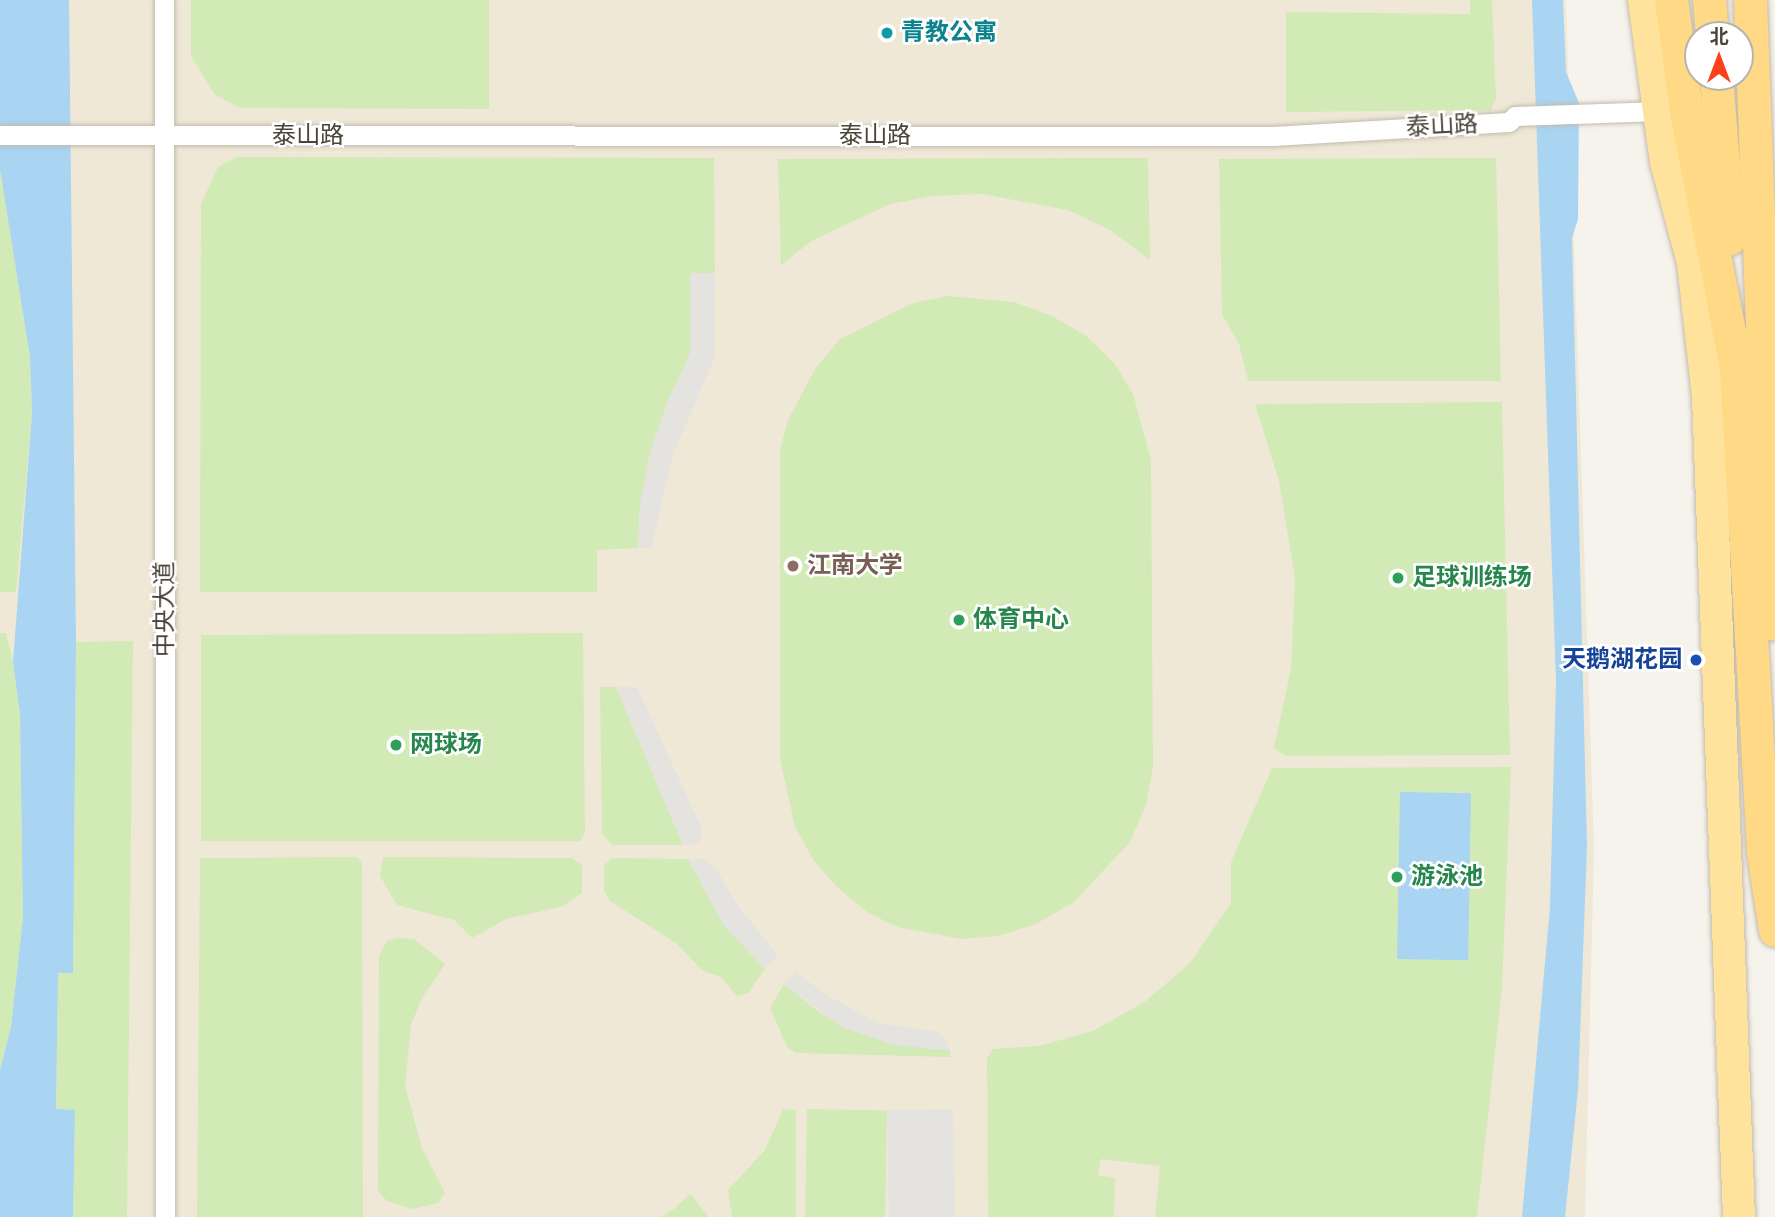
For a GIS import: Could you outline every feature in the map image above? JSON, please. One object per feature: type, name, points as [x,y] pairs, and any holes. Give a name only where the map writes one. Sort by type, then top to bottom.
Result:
[{"type":"highway","points":[[1671,0],[1687,117],[1736,367]]},
{"type":"highway","points":[[1709,0],[1711,21]]},
{"type":"highway","points":[[1750,0],[1775,691]]},
{"type":"highway","points":[[1717,91],[1736,367],[1763,851],[1775,930]]},
{"type":"main road","points":[[1644,0],[1666,162],[1693,263],[1707,396],[1739,1217]]},
{"type":"street","name":"中央大道","points":[[164,0],[165,1217]]},
{"type":"street","name":"泰山路","points":[[0,135],[1273,136],[1508,122],[1515,116],[1660,111]]},
{"type":"shaded area","name":"江南大学","points":[[0,0],[1566,0],[1594,849],[1585,1217],[0,1217]]},
{"type":"shaded area","points":[[690,273],[715,273],[715,356],[673,455],[651,548],[638,548],[640,505],[650,453],[667,403],[690,354]]},
{"type":"shaded area","points":[[616,687],[637,687],[701,827],[702,838],[694,845],[683,845]]},
{"type":"shaded area","points":[[688,859],[703,859],[716,868],[735,902],[778,956],[765,969],[723,924]]},
{"type":"shaded area","points":[[796,972],[828,996],[878,1023],[934,1031],[945,1037],[950,1050],[894,1045],[844,1028],[784,984]]},
{"type":"shaded area","points":[[953,1109],[955,1217],[889,1217],[887,1110]]},
{"type":"green space","points":[[191,0],[489,0],[489,109],[240,108],[215,95],[191,56]]},
{"type":"green space","points":[[1470,0],[1492,0],[1496,98],[1491,110],[1286,112],[1286,12],[1470,14]]},
{"type":"green space","points":[[236,157],[714,158],[715,273],[690,273],[690,354],[667,403],[650,453],[640,505],[638,548],[597,550],[597,592],[200,592],[201,204],[218,167]]},
{"type":"green space","points":[[1148,158],[1150,260],[1110,230],[1068,210],[982,194],[932,196],[890,204],[813,240],[781,265],[778,159]]},
{"type":"green space","points":[[1496,158],[1501,381],[1248,381],[1239,344],[1222,314],[1219,159]]},
{"type":"green space","points":[[0,166],[30,357],[32,413],[16,592],[0,592]]},
{"type":"green space","name":"体育中心","points":[[948,296],[1014,302],[1052,316],[1085,335],[1114,363],[1133,394],[1151,460],[1153,766],[1146,805],[1130,842],[1074,902],[1036,924],[998,936],[962,939],[897,927],[867,912],[837,887],[814,861],[795,827],[780,759],[780,450],[788,420],[815,369],[840,339],[913,303]]},
{"type":"green space","name":"足球训练场","points":[[1502,402],[1510,755],[1286,756],[1274,748],[1291,669],[1295,577],[1279,481],[1255,404]]},
{"type":"green space","points":[[0,633],[6,633],[20,715],[23,917],[11,1027],[0,1070]]},
{"type":"green space","name":"网球场","points":[[583,633],[585,833],[580,841],[201,841],[201,635]]},
{"type":"green space","points":[[133,641],[127,1217],[73,1217],[75,1110],[56,1110],[58,973],[73,972],[76,642]]},
{"type":"green space","points":[[600,687],[616,687],[683,845],[612,845],[602,834]]},
{"type":"green space","points":[[1511,767],[1502,988],[1477,1217],[1155,1217],[1160,1166],[1101,1159],[1098,1175],[1115,1178],[1114,1217],[988,1217],[987,1058],[993,1049],[1039,1046],[1093,1031],[1146,1001],[1191,962],[1231,903],[1231,862],[1272,768]]},
{"type":"green space","points":[[357,857],[362,863],[363,1217],[197,1217],[200,858]]},
{"type":"green space","points":[[383,857],[572,858],[582,865],[582,893],[561,907],[506,919],[472,938],[454,920],[397,905],[380,876]]},
{"type":"green space","points":[[613,858],[688,859],[723,924],[765,969],[748,993],[737,996],[721,977],[703,971],[676,943],[610,901],[604,890],[604,865]]},
{"type":"green space","points":[[398,938],[414,939],[445,964],[422,998],[411,1025],[405,1086],[422,1148],[445,1193],[438,1203],[413,1209],[387,1201],[378,1191],[379,956],[387,941]]},
{"type":"green space","points":[[784,984],[823,1015],[921,1048],[950,1050],[950,1057],[796,1053],[787,1047],[770,1008]]},
{"type":"green space","points":[[783,1109],[796,1110],[796,1217],[732,1217],[728,1190],[765,1150]]},
{"type":"green space","points":[[807,1109],[887,1110],[885,1217],[805,1217]]},
{"type":"green space","points":[[690,1194],[709,1217],[661,1217],[674,1209]]},
{"type":"water","points":[[0,0],[69,0],[76,642],[73,973],[58,973],[56,1109],[75,1110],[73,1217],[0,1217],[0,1070],[11,1027],[23,917],[20,715],[13,662],[32,413],[30,357],[0,169]]},
{"type":"water","points":[[1532,0],[1563,0],[1566,72],[1579,103],[1578,219],[1572,238],[1587,846],[1578,1090],[1565,1217],[1522,1217],[1550,907],[1556,681]]},
{"type":"water","points":[[1400,792],[1471,793],[1468,960],[1397,959]]},
{"type":"place","name":"青教公寓","points":[[887,33]]},
{"type":"place","name":"江南大学","points":[[793,566]]},
{"type":"place","name":"足球训练场","points":[[1398,578]]},
{"type":"place","name":"体育中心","points":[[959,620]]},
{"type":"place","name":"天鹅湖花园","points":[[1696,660]]},
{"type":"place","name":"网球场","points":[[396,745]]},
{"type":"place","name":"游泳池","points":[[1397,877]]}]
